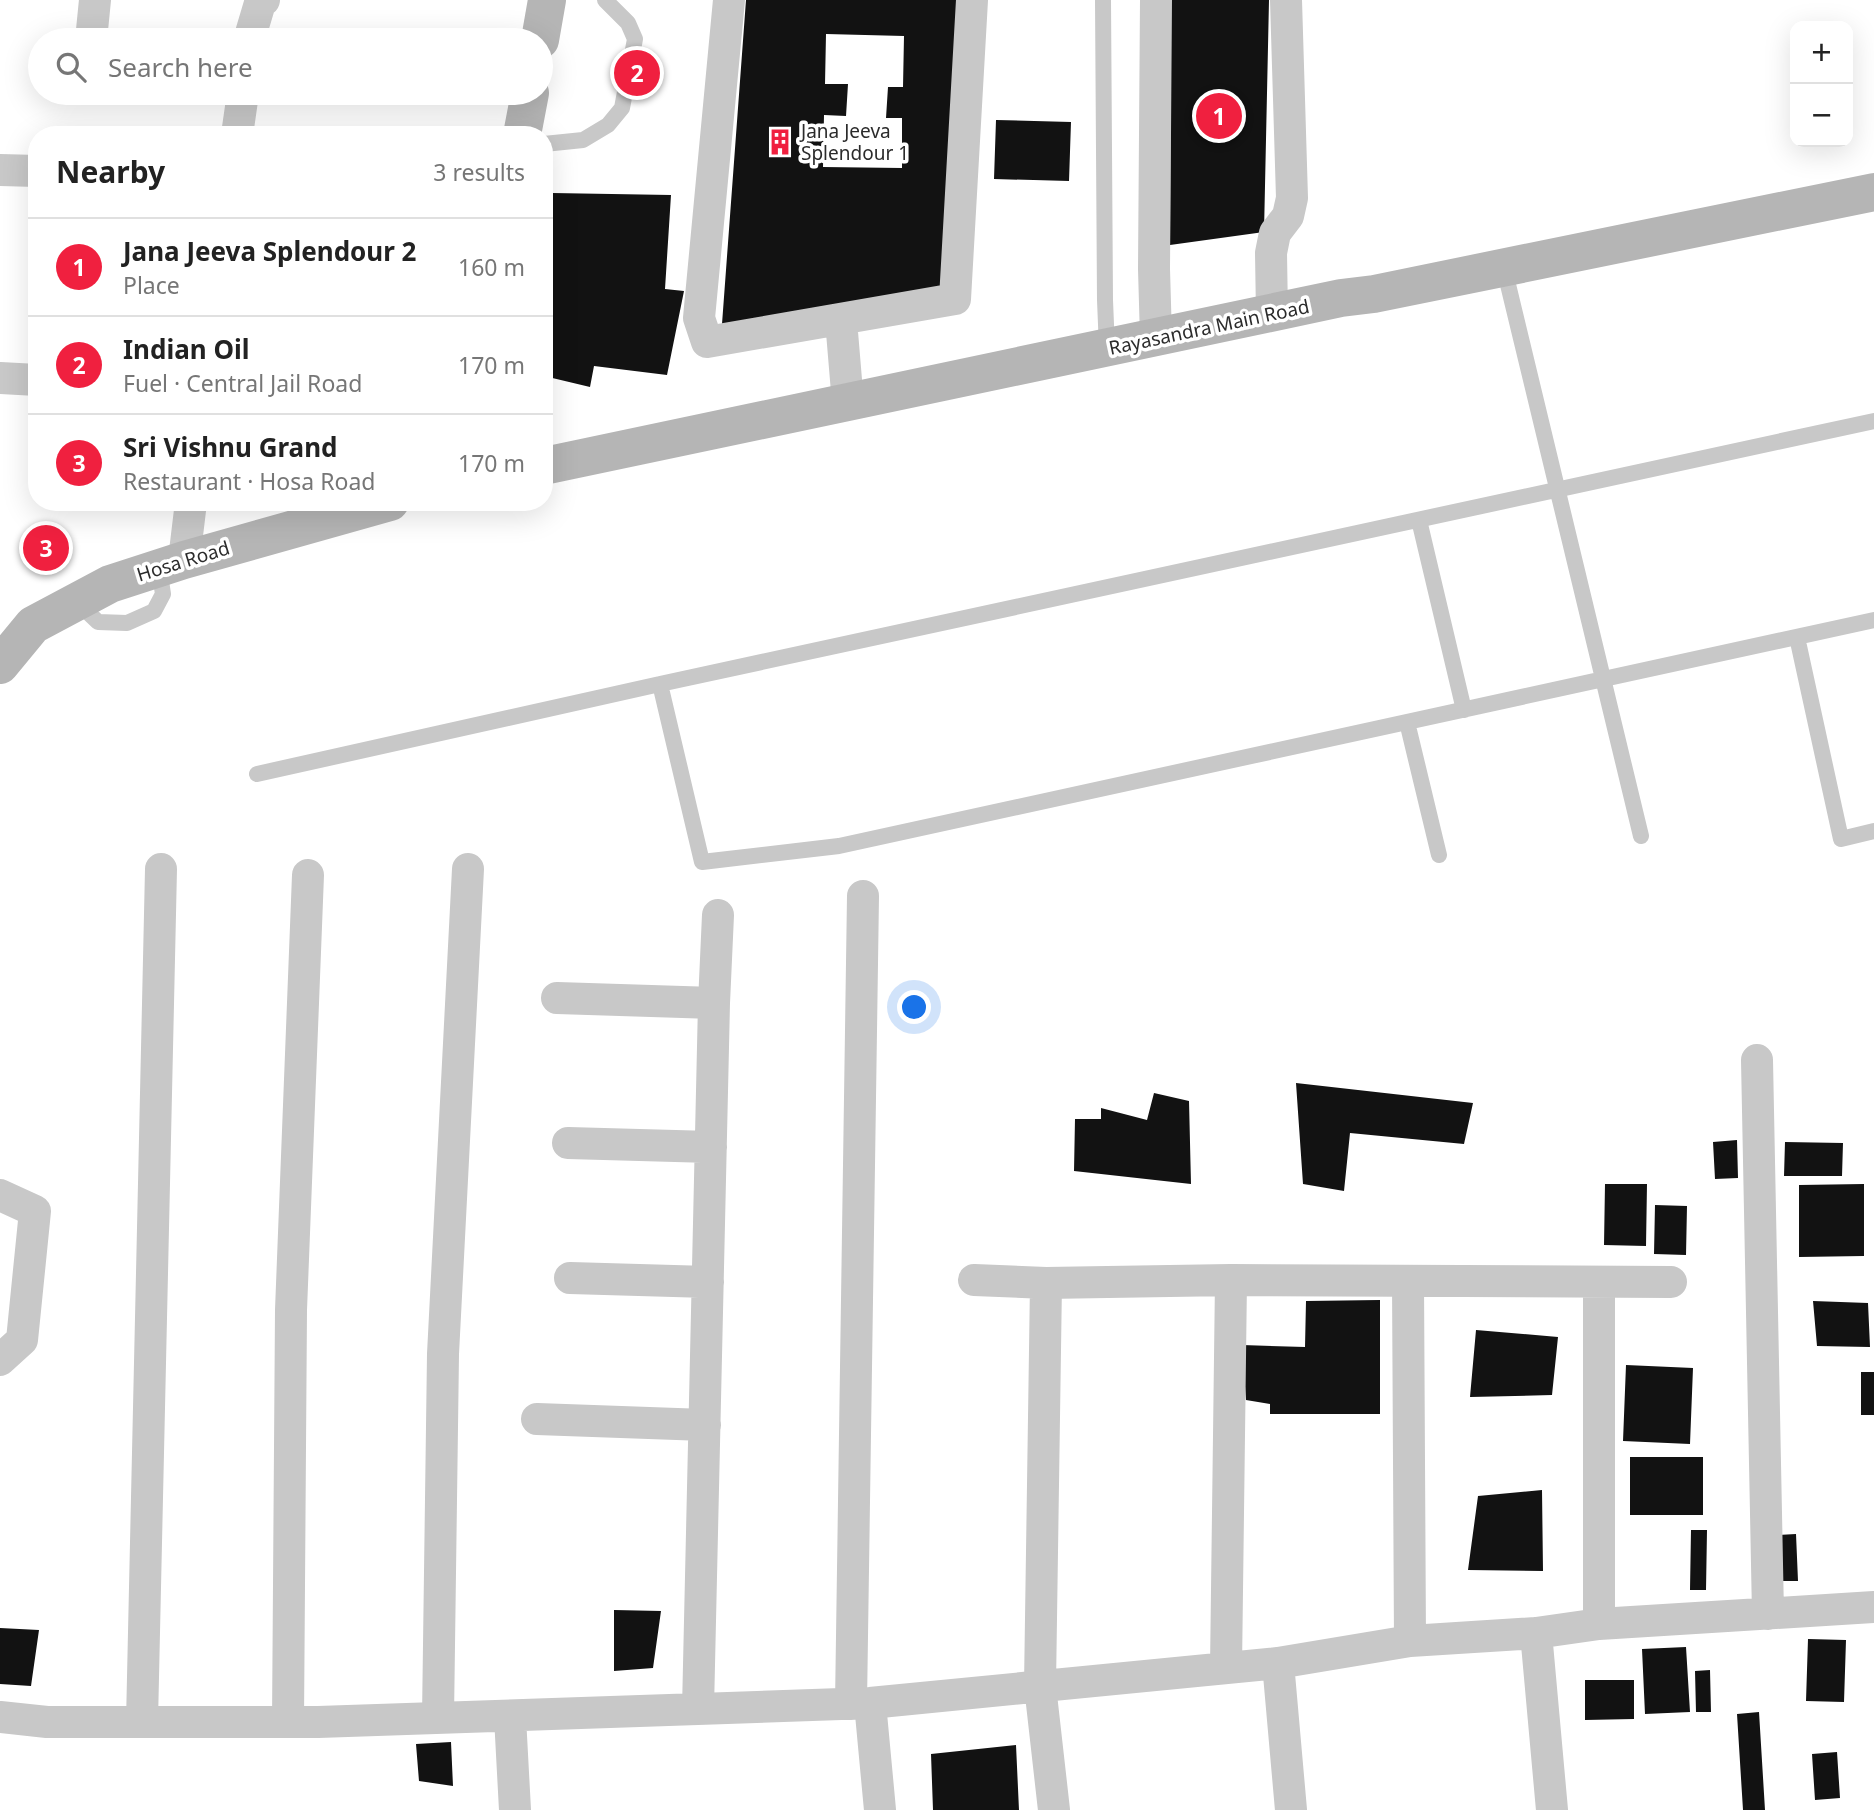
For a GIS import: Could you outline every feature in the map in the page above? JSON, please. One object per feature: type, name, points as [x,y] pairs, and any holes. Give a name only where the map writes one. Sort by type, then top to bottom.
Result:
[{"type":"street","points":[[92,28],[95,0]]},
{"type":"street","points":[[253,28],[260,3],[264,0]]},
{"type":"street","points":[[542,28],[547,0]]},
{"type":"street","points":[[729,0],[699,318],[707,342],[956,299],[972,0]]},
{"type":"street","points":[[1156,0],[1156,338]]},
{"type":"street","points":[[1272,314],[1271,253],[1275,233],[1288,216],[1292,198],[1286,0]]},
{"type":"street","points":[[238,126],[241,105]]},
{"type":"street","points":[[524,126],[528,105]]},
{"type":"street","points":[[0,170],[28,171]]},
{"type":"street","name":"Rayasandra Main Road","points":[[553,464],[1341,298],[1504,268],[1874,192]]},
{"type":"street","points":[[841,320],[848,404]]},
{"type":"street","points":[[0,378],[28,380]]},
{"type":"street","points":[[171,564],[188,511]]},
{"type":"street","name":"Hosa Road","points":[[0,665],[33,625],[110,584],[358,511]]},
{"type":"street","points":[[142,1722],[160,869]]},
{"type":"street","points":[[438,1718],[443,1354],[468,869]]},
{"type":"street","points":[[288,1722],[291,1310],[308,875]]},
{"type":"street","points":[[863,896],[860,1704],[880,1810]]},
{"type":"street","points":[[698,1709],[718,915]]},
{"type":"street","points":[[557,998],[714,1003]]},
{"type":"street","points":[[1757,1060],[1768,1614]]},
{"type":"street","points":[[568,1143],[711,1147]]},
{"type":"street","points":[[0,1195],[34,1211],[22,1340],[0,1360]]},
{"type":"street","points":[[570,1278],[708,1282]]},
{"type":"street","points":[[974,1280],[1046,1283],[1231,1280],[1671,1282]]},
{"type":"street","points":[[1226,1668],[1231,1280]]},
{"type":"street","points":[[1408,1281],[1410,1641]]},
{"type":"street","points":[[1599,1282],[1599,1624]]},
{"type":"street","points":[[1046,1283],[1040,1686],[1054,1810]]},
{"type":"street","points":[[537,1419],[705,1425]]},
{"type":"street","points":[[0,1717],[47,1722],[288,1722],[860,1704],[1278,1663],[1410,1641],[1536,1633],[1599,1624],[1874,1607]]},
{"type":"street","points":[[1536,1633],[1552,1810]]},
{"type":"street","points":[[1278,1663],[1291,1810]]},
{"type":"street","points":[[510,1717],[515,1810]]},
{"type":"lane","points":[[553,143],[583,140],[608,125],[622,108],[635,39],[628,23],[605,0]]},
{"type":"lane","points":[[1103,0],[1107,349]]},
{"type":"lane","points":[[1504,268],[1641,836]]},
{"type":"lane","points":[[257,774],[1874,421]]},
{"type":"lane","points":[[1419,520],[1464,710]]},
{"type":"lane","points":[[660,684],[702,862],[839,846],[1874,620]]},
{"type":"lane","points":[[1797,637],[1841,839],[1874,831]]},
{"type":"lane","points":[[1407,722],[1439,855]]},
{"type":"building","name":"Jana Jeeva Splendour 1","points":[[746,0],[965,0],[950,289],[722,324]],"holes":[[[826,34],[904,36],[903,87],[888,87],[886,118],[902,118],[902,168],[823,167],[824,115],[846,116],[848,84],[825,84]]]},
{"type":"building","points":[[1171,0],[1269,0],[1264,232],[1170,245]]},
{"type":"building","points":[[996,120],[1071,122],[1069,181],[994,179]]},
{"type":"building","points":[[553,193],[671,195],[665,289],[684,291],[667,375],[594,366],[590,387],[553,378]]},
{"type":"building","points":[[1296,1083],[1473,1103],[1464,1144],[1350,1133],[1344,1191],[1303,1184]]},
{"type":"building","points":[[1154,1093],[1189,1101],[1191,1184],[1074,1171],[1075,1119],[1101,1119],[1101,1108],[1147,1120]]},
{"type":"building","points":[[1737,1140],[1738,1178],[1715,1179],[1713,1142]]},
{"type":"building","points":[[1785,1142],[1843,1143],[1842,1176],[1784,1176]]},
{"type":"building","points":[[1605,1184],[1647,1184],[1646,1246],[1604,1245]]},
{"type":"building","points":[[1864,1184],[1864,1256],[1799,1257],[1799,1185]]},
{"type":"building","points":[[1655,1205],[1687,1206],[1686,1255],[1654,1254]]},
{"type":"building","points":[[1380,1300],[1380,1414],[1270,1414],[1270,1404],[1246,1400],[1242,1345],[1305,1347],[1306,1301]]},
{"type":"building","points":[[1813,1301],[1868,1303],[1870,1347],[1817,1346]]},
{"type":"building","points":[[1476,1330],[1558,1337],[1552,1395],[1470,1397]]},
{"type":"building","points":[[1626,1365],[1693,1368],[1690,1444],[1623,1441]]},
{"type":"building","points":[[1861,1372],[1874,1372],[1874,1415],[1861,1415]]},
{"type":"building","points":[[1630,1457],[1703,1457],[1703,1515],[1630,1515]]},
{"type":"building","points":[[1542,1490],[1543,1571],[1468,1570],[1478,1496]]},
{"type":"building","points":[[1691,1530],[1707,1530],[1706,1590],[1690,1590]]},
{"type":"building","points":[[1796,1534],[1798,1581],[1779,1581],[1777,1535]]},
{"type":"building","points":[[614,1610],[661,1611],[653,1668],[614,1671]]},
{"type":"building","points":[[0,1628],[39,1630],[31,1686],[0,1684]]},
{"type":"building","points":[[1808,1639],[1846,1640],[1844,1702],[1806,1701]]},
{"type":"building","points":[[1686,1647],[1690,1712],[1645,1714],[1642,1649]]},
{"type":"building","points":[[1710,1670],[1711,1712],[1696,1712],[1695,1671]]},
{"type":"building","points":[[1585,1680],[1634,1680],[1634,1719],[1585,1720]]},
{"type":"building","points":[[1759,1712],[1765,1810],[1743,1810],[1737,1714]]},
{"type":"building","points":[[451,1742],[453,1786],[419,1781],[416,1744]]},
{"type":"building","points":[[1016,1745],[1019,1810],[933,1810],[931,1754]]},
{"type":"building","points":[[1837,1752],[1840,1798],[1815,1800],[1812,1754]]},
{"type":"place","name":"Indian Oil","points":[[637,73]]},
{"type":"place","name":"Jana Jeeva Splendour 2","points":[[1219,116]]},
{"type":"place","name":"Jana Jeeva Splendour 1","points":[[780,142]]},
{"type":"place","name":"Sri Vishnu Grand","points":[[46,548]]}]
